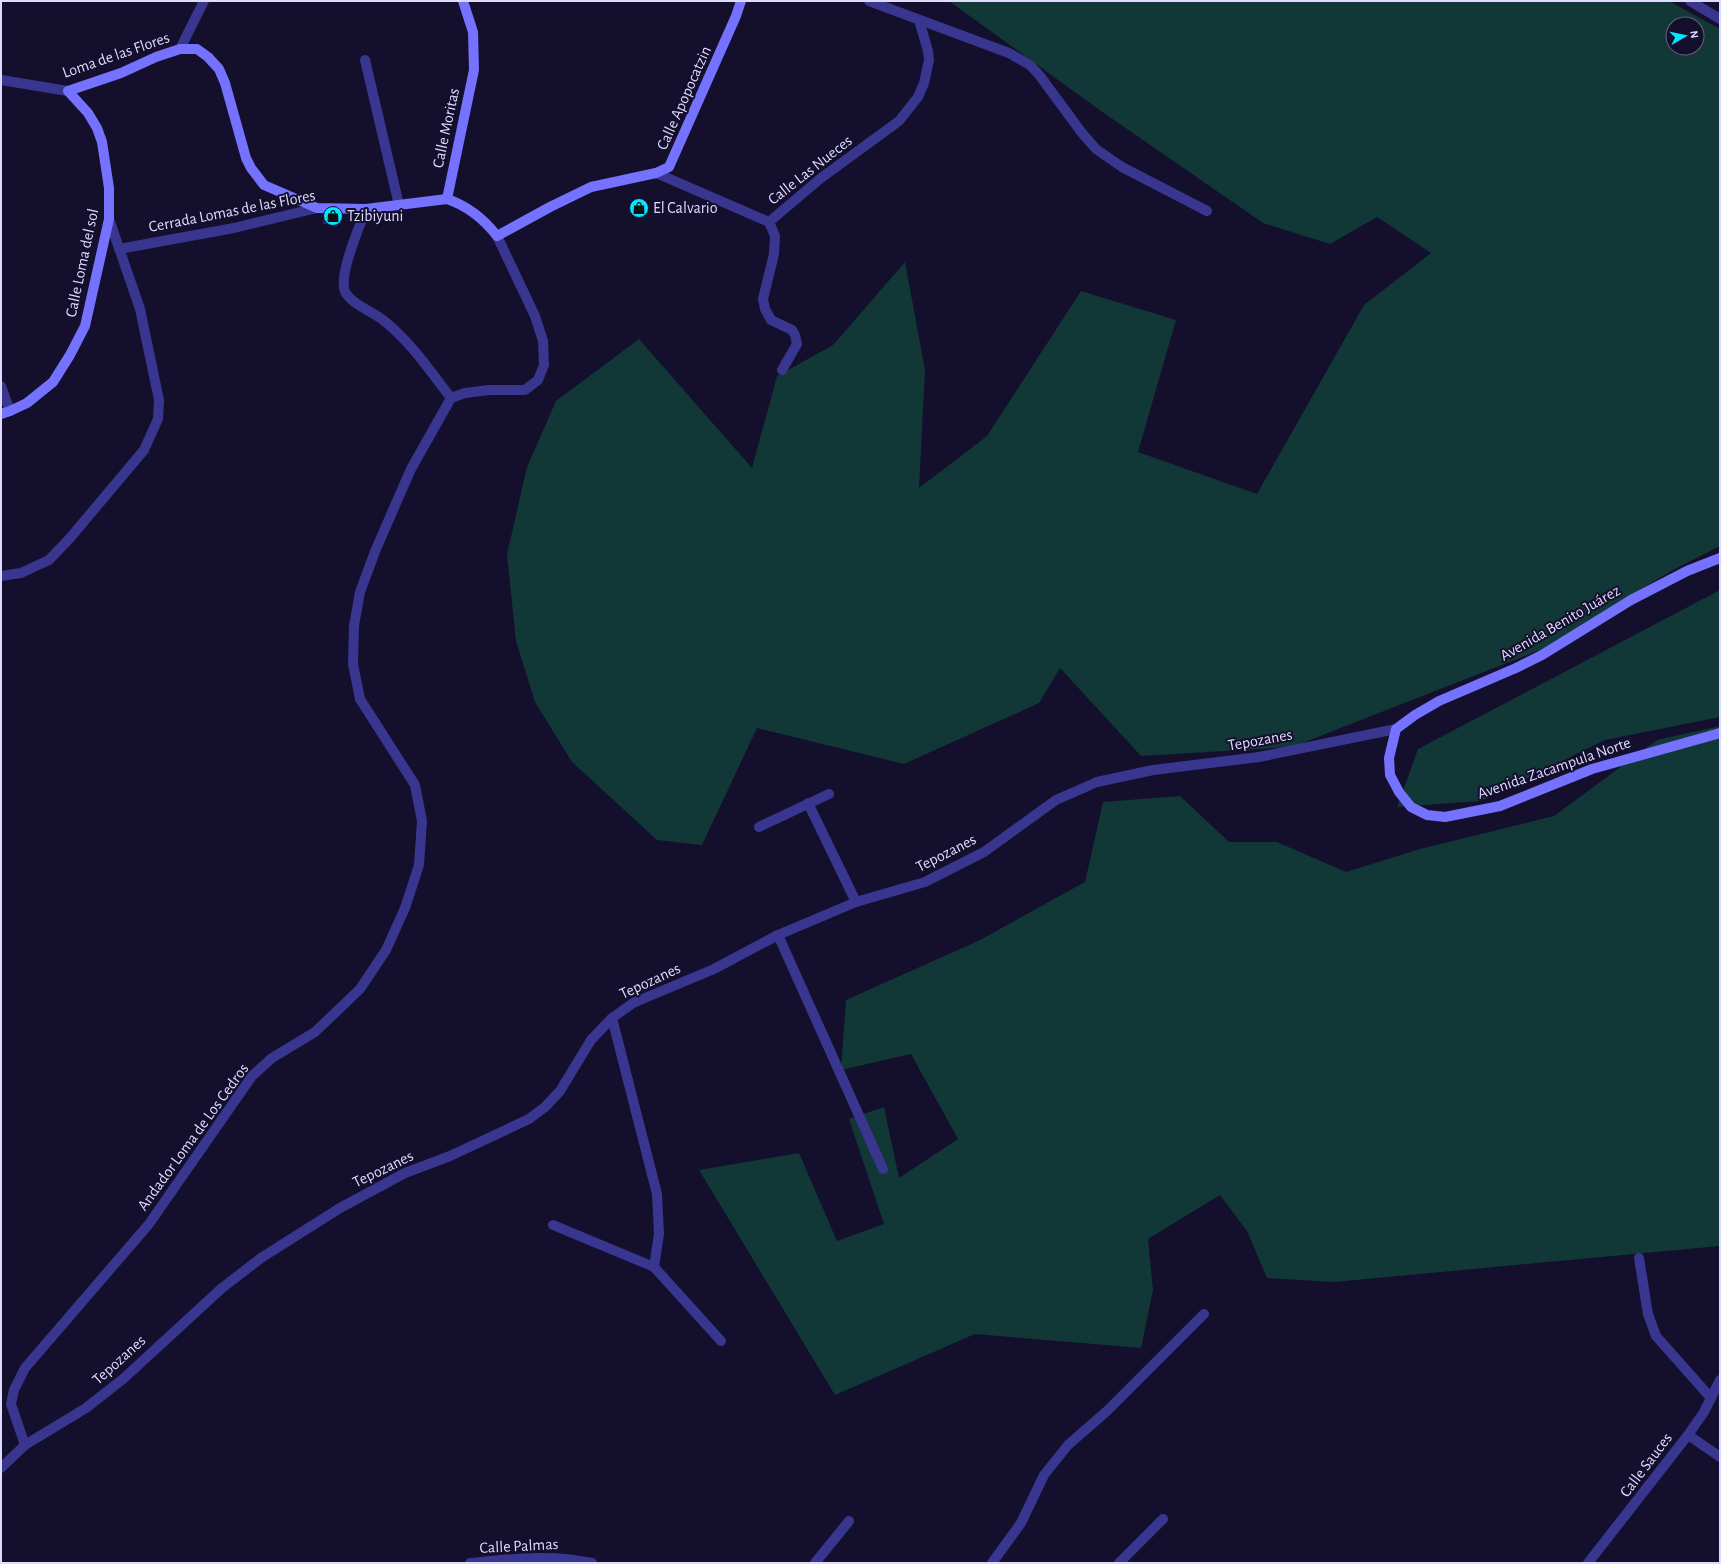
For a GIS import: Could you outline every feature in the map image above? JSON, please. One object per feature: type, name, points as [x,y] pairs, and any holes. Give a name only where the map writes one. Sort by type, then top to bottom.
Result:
[{"type":"main road","name":"Calle Moritas","points":[[447,199],[474,70],[473,32],[463,1]]},
{"type":"main road","name":"Calle Apopocatzin","points":[[497,236],[550,207],[591,187],[656,173],[669,167],[736,16],[741,1]]},
{"type":"main road","name":"Loma de las Flores","points":[[68,91],[121,73],[156,57],[180,49],[197,49],[208,57],[219,69],[225,83],[246,158],[251,168],[264,185],[317,208]]},
{"type":"main road","name":"Calle Loma del sol","points":[[6,413],[28,403],[53,382],[70,356],[85,326],[109,219],[109,188],[102,142],[97,128],[88,113],[68,91]]},
{"type":"main road","name":"Cerrada Lomas de las Flores","points":[[317,208],[366,208],[447,199]]},
{"type":"main road","points":[[447,199],[461,204],[473,211],[497,236]]},
{"type":"main road","name":"Avenida Benito Juárez","points":[[1396,729],[1439,701],[1516,668],[1542,655],[1631,600],[1687,571],[1720,558]]},
{"type":"main road","name":"Avenida Zacampula Norte","points":[[1396,729],[1389,758],[1390,775],[1399,792],[1411,806],[1427,815],[1445,817],[1500,806],[1592,769],[1720,733]]},
{"type":"street","points":[[180,49],[204,1]]},
{"type":"street","points":[[869,1],[1009,53],[1021,59],[1030,65],[1040,76],[1082,133],[1096,149],[1122,167],[1207,211]]},
{"type":"street","points":[[1690,1],[1720,19]]},
{"type":"street","name":"Calle Las Nueces","points":[[782,370],[797,344],[792,330],[771,320],[765,309],[763,298],[774,254],[775,236],[769,222],[821,178],[899,121],[918,97],[924,83],[929,60],[928,51],[919,20]]},
{"type":"street","points":[[366,60],[399,205]]},
{"type":"street","name":"Loma de las Flores","points":[[1,80],[68,91]]},
{"type":"street","points":[[656,173],[769,222]]},
{"type":"street","name":"Cerrada Lomas de las Flores","points":[[119,249],[234,228],[317,208]]},
{"type":"street","points":[[366,208],[344,274],[344,289],[347,296],[382,319],[400,334],[451,398],[465,393],[489,390],[526,390],[538,380],[544,365],[543,341],[535,316],[497,236]]},
{"type":"street","points":[[1,576],[21,573],[49,560],[70,538],[144,450],[158,419],[159,400],[140,309],[109,219]]},
{"type":"street","points":[[1,386],[6,413]]},
{"type":"street","name":"Andador Loma de Los Cedros","points":[[26,1445],[11,1404],[14,1390],[25,1368],[150,1224],[252,1076],[272,1058],[315,1032],[360,989],[386,950],[405,908],[420,865],[422,821],[415,786],[360,699],[353,664],[354,626],[360,592],[376,549],[410,469],[451,398]]},
{"type":"street","name":"Tepozanes","points":[[1,1468],[26,1445],[86,1408],[123,1379],[182,1323],[222,1288],[260,1258],[340,1208],[405,1174],[450,1156],[529,1119],[545,1107],[560,1091],[591,1040],[612,1018],[633,1004],[714,969],[778,935],[856,902],[925,882],[984,852],[1056,800],[1097,782],[1152,770],[1259,758],[1396,729]]},
{"type":"street","points":[[759,827],[829,794]]},
{"type":"street","points":[[808,803],[856,902]]},
{"type":"street","points":[[778,935],[883,1169]]},
{"type":"street","points":[[612,1018],[657,1194],[659,1234],[654,1267]]},
{"type":"street","points":[[553,1225],[654,1267],[721,1341]]},
{"type":"street","points":[[1639,1258],[1648,1314],[1656,1336],[1711,1398]]},
{"type":"street","points":[[992,1563],[1021,1523],[1044,1475],[1068,1444],[1107,1412],[1204,1314]]},
{"type":"street","name":"Calle Sauces","points":[[1588,1563],[1688,1435],[1704,1412],[1720,1380]]},
{"type":"street","points":[[1688,1435],[1720,1457]]},
{"type":"street","points":[[1118,1563],[1163,1519]]},
{"type":"street","points":[[816,1563],[849,1521]]},
{"type":"street","name":"Calle Palmas","points":[[470,1563],[534,1557],[573,1559],[592,1563]]},
{"type":"green space","points":[[949,1],[1669,1],[1696,16],[1665,16],[1665,56],[1705,56],[1705,21],[1720,29],[1720,546],[1671,571],[1545,648],[1292,747],[1141,756],[1060,668],[1039,703],[904,764],[757,728],[702,845],[657,840],[572,762],[535,702],[516,641],[507,554],[527,467],[556,401],[639,339],[752,468],[777,376],[833,345],[905,262],[925,370],[919,488],[987,436],[1081,291],[1176,320],[1138,452],[1257,494],[1364,305],[1431,253],[1377,217],[1330,244],[1263,223],[1101,111]]},
{"type":"green space","points":[[1720,590],[1720,717],[1605,740],[1481,801],[1397,807],[1418,749]]},
{"type":"green space","points":[[1720,726],[1720,1246],[1334,1282],[1267,1278],[1247,1231],[1220,1195],[1148,1239],[1153,1290],[1141,1348],[975,1334],[835,1395],[699,1170],[799,1153],[837,1241],[884,1224],[849,1119],[884,1107],[899,1178],[958,1139],[911,1054],[841,1070],[846,1000],[980,940],[1085,882],[1103,802],[1180,796],[1229,842],[1277,842],[1346,872],[1420,849],[1554,816],[1657,740]]},
{"type":"building","points":[[327,215],[340,215],[337,226],[323,223]]},
{"type":"place","name":"El Calvario","points":[[639,208]]},
{"type":"place","name":"Tzibiyuni","points":[[333,216]]}]
